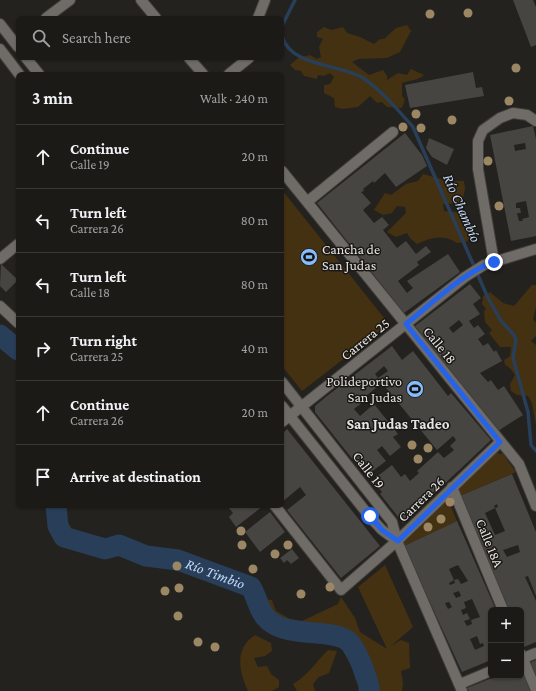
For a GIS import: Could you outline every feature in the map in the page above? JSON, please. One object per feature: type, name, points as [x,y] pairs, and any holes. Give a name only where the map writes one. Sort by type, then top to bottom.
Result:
[{"type":"street","points":[[49,16],[70,0]]},
{"type":"street","points":[[141,0],[154,16]]},
{"type":"street","points":[[259,16],[265,0]]},
{"type":"street","points":[[0,24],[16,42]]},
{"type":"street","points":[[16,44],[1,51],[17,72]]},
{"type":"street","points":[[28,60],[37,72]]},
{"type":"street","points":[[191,60],[201,72]]},
{"type":"street","points":[[232,72],[246,60]]},
{"type":"street","points":[[536,121],[527,115],[513,113],[500,118],[483,130],[478,141],[478,168],[489,264],[536,249]]},
{"type":"street","points":[[307,202],[393,132]]},
{"type":"street","name":"Calle 18","points":[[284,173],[519,464],[536,506]]},
{"type":"street","points":[[0,259],[16,246]]},
{"type":"street","name":"Carrera 25","points":[[286,419],[465,277],[489,264]]},
{"type":"street","points":[[0,306],[16,320]]},
{"type":"street","name":"Calle 19","points":[[284,384],[392,522],[398,541],[461,688]]},
{"type":"street","name":"Calle 19","points":[[286,419],[382,530],[398,541]]},
{"type":"street","name":"Carrera 26","points":[[277,508],[341,590],[398,541],[500,442]]},
{"type":"street","name":"Calle 18A","points":[[452,487],[502,607]]},
{"type":"street","points":[[524,656],[536,653]]},
{"type":"street","points":[[524,662],[536,690]]},
{"type":"street","points":[[461,688],[488,673]]},
{"type":"shaded area","points":[[407,25],[411,31],[400,52],[387,58],[358,59],[352,62],[369,75],[383,70],[387,76],[387,80],[398,73],[407,75],[411,69],[424,75],[402,83],[402,96],[405,99],[402,108],[387,107],[382,102],[377,103],[370,96],[358,107],[342,109],[335,107],[334,98],[324,93],[324,85],[330,84],[334,77],[330,73],[324,76],[318,75],[317,79],[304,76],[301,71],[295,70],[290,65],[298,58],[310,55],[317,59],[321,57],[319,47],[323,39],[317,37],[317,32],[324,27],[331,30],[343,27],[347,33],[360,37],[374,44],[380,39],[384,39],[396,28]]},
{"type":"shaded area","points":[[423,174],[444,180],[450,187],[455,181],[464,181],[465,189],[462,203],[443,204],[444,211],[457,212],[470,220],[472,236],[466,242],[457,243],[447,238],[432,238],[417,244],[407,233],[396,237],[387,232],[406,213],[405,207],[397,206],[392,213],[383,215],[374,210],[385,193],[391,195],[406,184],[418,181]]},
{"type":"shaded area","name":"Cancha de San Judas","points":[[284,193],[389,324],[302,391],[284,368]]},
{"type":"shaded area","points":[[532,285],[536,285],[536,307],[533,319],[536,323],[536,336],[531,341],[536,345],[536,425],[532,403],[528,396],[517,395],[511,391],[510,384],[515,375],[510,368],[505,365],[504,360],[510,356],[511,347],[500,347],[489,333],[492,330],[485,322],[484,311],[486,309],[482,304],[483,296],[490,292],[503,303],[514,306]]},
{"type":"shaded area","points":[[496,453],[503,454],[516,472],[460,496],[457,491]]},
{"type":"shaded area","points":[[448,500],[457,521],[404,546],[402,542]]},
{"type":"shaded area","points":[[385,565],[413,627],[391,646],[401,640],[409,643],[410,668],[401,671],[403,683],[402,691],[374,691],[365,658],[356,642],[344,633],[282,626],[273,621],[266,612],[262,599],[272,600],[276,611],[290,619],[302,621],[338,604],[341,597],[355,618],[360,632],[387,649],[358,587]]},
{"type":"shaded area","points":[[255,635],[271,643],[272,651],[265,656],[254,658],[258,667],[267,666],[271,674],[279,680],[279,687],[272,691],[248,691],[242,676],[240,661],[241,653],[248,640]]},
{"type":"shaded area","points":[[328,650],[337,651],[329,673],[319,677],[313,684],[315,691],[297,691],[293,684],[308,672]]},
{"type":"building","points":[[513,0],[533,0],[536,7],[536,45],[531,47]]},
{"type":"building","points":[[473,72],[476,88],[482,87],[484,96],[410,108],[405,85]]},
{"type":"building","points":[[533,126],[536,139],[536,236],[511,241],[490,135]],"holes":[[[525,143],[526,149],[515,151],[514,145]],[[526,201],[529,217],[522,219],[523,221],[519,221],[517,213],[521,213],[520,208],[516,208],[516,203]]]},
{"type":"building","points":[[405,133],[422,155],[427,166],[396,187],[385,173],[374,183],[373,181],[363,189],[364,191],[361,192],[371,203],[363,210],[374,223],[382,217],[389,225],[383,230],[397,248],[406,241],[416,254],[426,246],[431,252],[417,262],[419,265],[398,281],[407,293],[413,288],[407,281],[448,254],[460,272],[404,313],[317,203]]},
{"type":"building","points":[[429,138],[454,149],[447,165],[432,157],[426,148]]},
{"type":"building","points":[[1,264],[16,278],[16,282],[6,292],[0,286]]},
{"type":"building","points":[[470,284],[481,298],[473,304],[480,314],[469,321],[474,328],[478,325],[485,334],[478,339],[483,346],[488,343],[494,352],[496,350],[502,361],[480,373],[488,382],[491,380],[498,390],[504,386],[523,415],[498,431],[415,326]],"holes":[[[459,320],[463,325],[453,333],[449,328]]]},
{"type":"building","points":[[392,346],[402,360],[413,351],[448,396],[451,393],[491,440],[403,523],[380,494],[382,492],[377,486],[375,488],[370,482],[392,465],[401,477],[405,474],[410,481],[419,473],[417,471],[438,452],[444,458],[454,450],[450,446],[456,440],[453,436],[437,450],[382,383],[366,396],[368,398],[354,409],[360,416],[374,404],[398,434],[393,437],[401,447],[390,456],[382,446],[377,450],[386,461],[366,476],[315,412],[315,406]],"holes":[[[384,366],[388,371],[378,378],[375,374]]]},
{"type":"building","points":[[287,429],[380,546],[341,578],[287,510],[306,495],[300,487],[284,500],[284,432]]},
{"type":"building","points":[[512,474],[536,532],[536,596],[528,576],[525,577],[536,601],[536,642],[524,647],[524,607],[508,607],[460,496]],"holes":[[[495,508],[505,531],[495,535],[485,513]],[[518,545],[520,552],[507,557],[503,550]]]},
{"type":"building","points":[[229,508],[260,508],[236,527],[229,517],[233,513]]},
{"type":"building","points":[[270,512],[285,532],[260,552],[245,532]]},
{"type":"building","points":[[457,521],[495,607],[488,607],[488,661],[462,672],[404,546]],"holes":[[[458,565],[468,581],[461,584],[458,579],[454,580],[449,569]],[[454,580],[455,583],[450,585],[449,583]],[[459,591],[461,596],[456,598],[453,593]],[[472,599],[480,617],[471,620],[472,624],[467,626],[464,621],[470,619],[467,613],[463,615],[461,610],[466,608],[464,602]],[[449,602],[452,607],[448,609],[445,603]],[[477,636],[480,644],[483,643],[484,646],[475,650],[470,639]]]},
{"type":"building","points":[[292,549],[299,558],[291,564],[287,560],[284,563],[280,558]]},
{"type":"building","points":[[536,660],[536,680],[529,663]]},
{"type":"building","points":[[524,673],[532,691],[469,691],[467,688],[490,679],[524,679]]},
{"type":"waterway","name":"Río Chambío","points":[[284,22],[295,0]]},
{"type":"waterway","name":"Río Chambío","points":[[284,40],[287,46],[295,54],[305,59],[354,73],[363,78],[396,107],[413,127],[488,298],[501,321],[514,335],[516,340],[513,358],[528,412],[531,445],[536,451]]},
{"type":"waterway","name":"Río Timbio","points":[[0,335],[16,348]]},
{"type":"waterway","name":"Río Timbio","points":[[56,508],[58,526],[64,537],[105,549],[119,545],[146,556],[178,560],[251,587],[264,616],[272,623],[291,630],[342,637],[350,643],[362,665],[368,682],[369,691]]},
{"type":"place","name":"Cancha de San Judas","points":[[309,257]]},
{"type":"place","name":"Polideportivo San Judas","points":[[415,389]]},
{"type":"district","name":"San Judas Tadeo","points":[[398,424]]},
{"type":"route","points":[[370,516],[382,530],[398,541],[500,442],[406,324],[465,277],[484,265],[494,262]]}]
